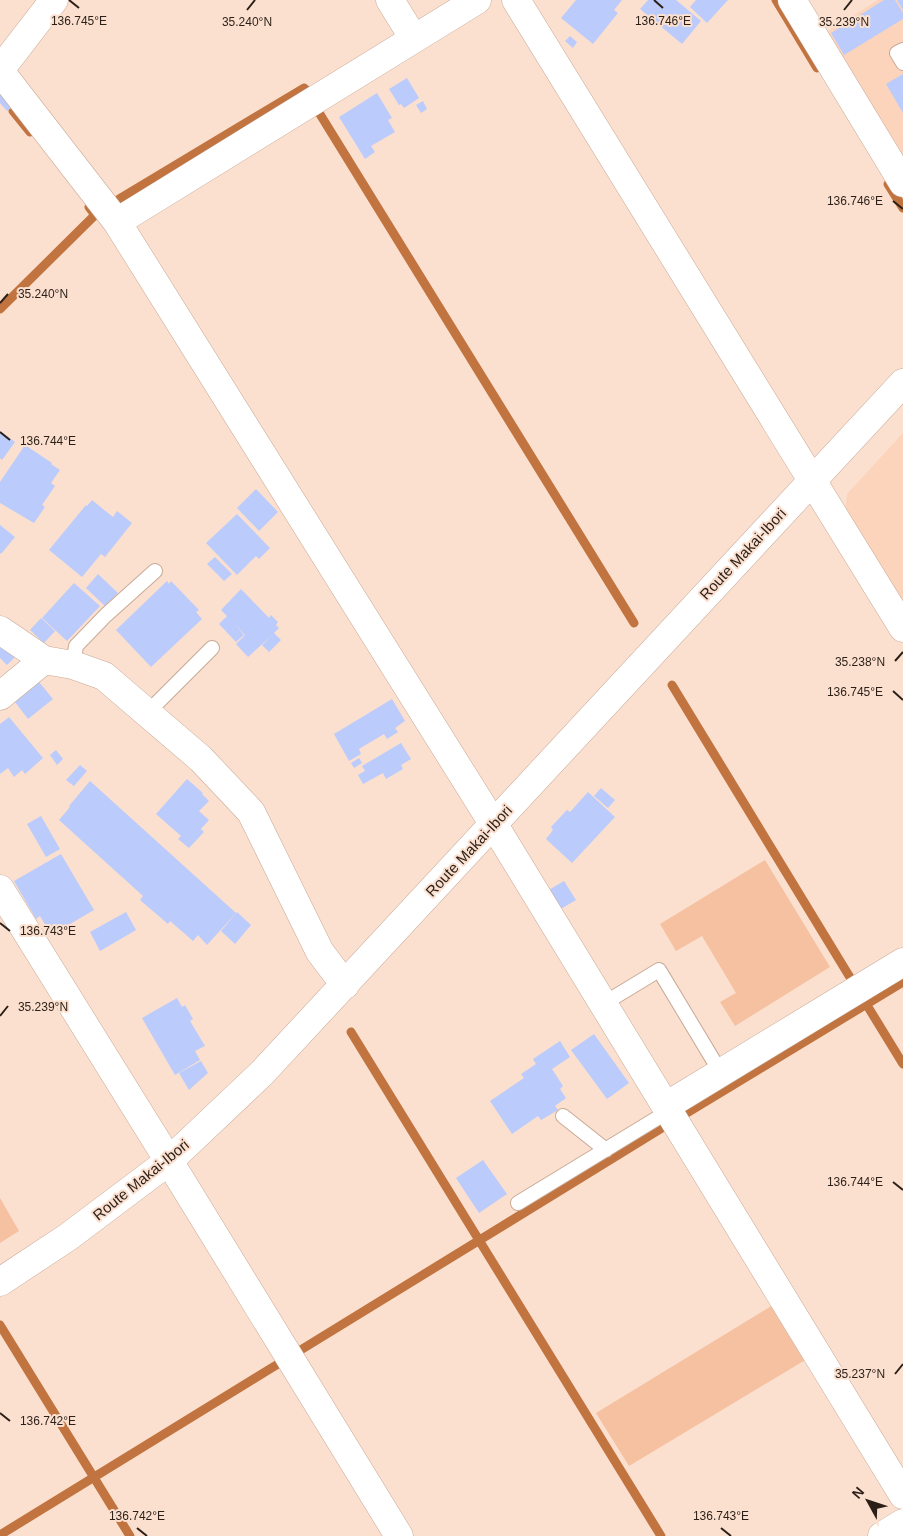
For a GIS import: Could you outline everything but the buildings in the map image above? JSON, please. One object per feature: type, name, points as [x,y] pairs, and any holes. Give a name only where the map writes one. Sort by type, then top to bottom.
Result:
[{"type":"street","points":[[54,0],[0,71],[117,222],[494,825],[903,1495]]},
{"type":"street","points":[[390,0],[414,39]]},
{"type":"street","points":[[117,222],[478,0]]},
{"type":"street","points":[[516,0],[903,628]]},
{"type":"street","points":[[792,0],[903,183]]},
{"type":"street","name":"Route Makai-Ibori","points":[[0,1282],[68,1237],[170,1161],[262,1073],[903,383]]},
{"type":"street","points":[[0,630],[44,660],[73,664],[104,676],[201,759],[251,812],[320,952],[345,985]]},
{"type":"street","points":[[0,696],[44,660]]},
{"type":"street","points":[[0,889],[170,1161],[399,1536]]},
{"type":"street","points":[[667,1109],[721,1073],[903,962]]},
{"type":"street","points":[[882,1536],[903,1523]]},
{"type":"lane","points":[[903,50],[897,53],[903,63]]},
{"type":"lane","points":[[73,664],[76,646],[106,615],[155,571]]},
{"type":"lane","points":[[147,713],[212,648]]},
{"type":"lane","points":[[603,1004],[659,970],[721,1073]]},
{"type":"lane","points":[[518,1203],[606,1150],[667,1109]]},
{"type":"lane","points":[[563,1116],[606,1150]]},
{"type":"shaded area","points":[[878,0],[903,0],[903,155],[827,32]]},
{"type":"shaded area","points":[[903,433],[903,608],[845,514],[847,494]]},
{"type":"shaded area","points":[[765,860],[830,967],[735,1026],[720,1002],[736,993],[702,936],[676,951],[660,924]]},
{"type":"shaded area","points":[[0,1198],[19,1231],[0,1243]]},
{"type":"shaded area","points":[[773,1305],[807,1359],[629,1466],[596,1413]]},
{"type":"waterway","points":[[776,0],[817,68]]},
{"type":"waterway","points":[[119,199],[304,88],[306,90]]},
{"type":"waterway","points":[[13,111],[30,132]]},
{"type":"waterway","points":[[318,111],[634,623]]},
{"type":"waterway","points":[[888,184],[903,208]]},
{"type":"waterway","points":[[0,309],[95,215],[89,207]]},
{"type":"waterway","points":[[672,685],[851,979]]},
{"type":"waterway","points":[[682,1116],[903,982]]},
{"type":"waterway","points":[[865,1002],[903,1064]]},
{"type":"waterway","points":[[351,1032],[661,1536]]},
{"type":"waterway","points":[[299,1351],[662,1128]]},
{"type":"waterway","points":[[0,1325],[130,1536]]},
{"type":"waterway","points":[[0,1535],[278,1364]]}]
